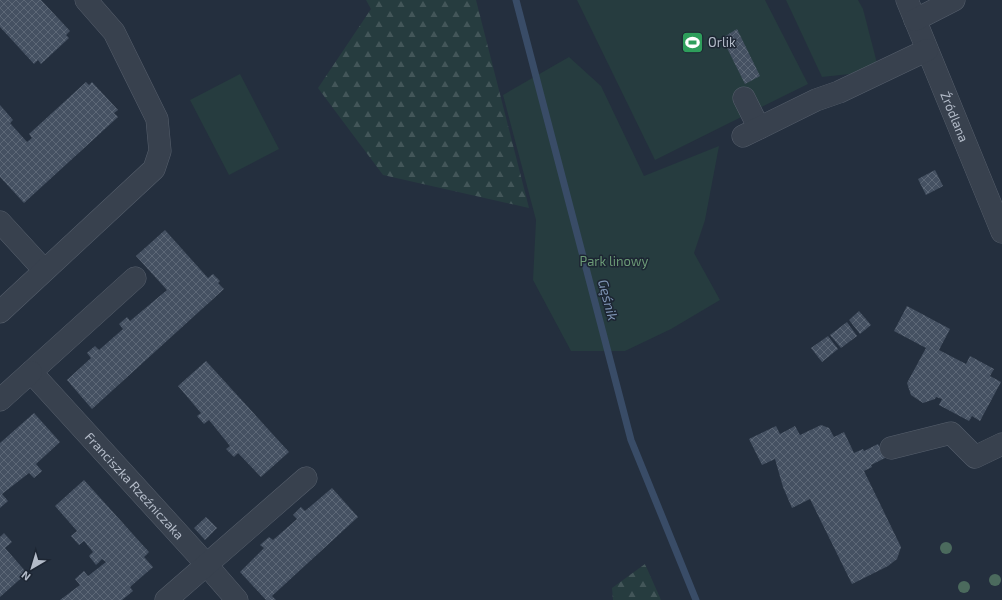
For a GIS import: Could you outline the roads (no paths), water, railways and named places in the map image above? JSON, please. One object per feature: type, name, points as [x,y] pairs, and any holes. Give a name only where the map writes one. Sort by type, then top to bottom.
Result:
[{"type":"street","points":[[0,312],[154,169],[160,151],[157,119],[137,77],[114,32],[86,0]]},
{"type":"street","name":"Źródlana","points":[[907,0],[1002,232]]},
{"type":"street","points":[[916,20],[954,0]]},
{"type":"street","points":[[744,98],[751,132],[816,100],[839,92],[927,50]]},
{"type":"street","points":[[0,222],[44,270]]},
{"type":"street","points":[[0,400],[135,278]]},
{"type":"street","name":"Franciszka Rzeźniczaka","points":[[31,372],[207,564],[237,600]]},
{"type":"street","points":[[891,448],[951,433],[975,457],[1002,444]]},
{"type":"street","points":[[166,600],[306,478]]},
{"type":"waterway","name":"Gęśnik","points":[[516,0],[631,440],[696,600]]},
{"type":"place","name":"Orlik","points":[[692,42]]},
{"type":"park label","name":"Park linowy","points":[[614,261]]}]
